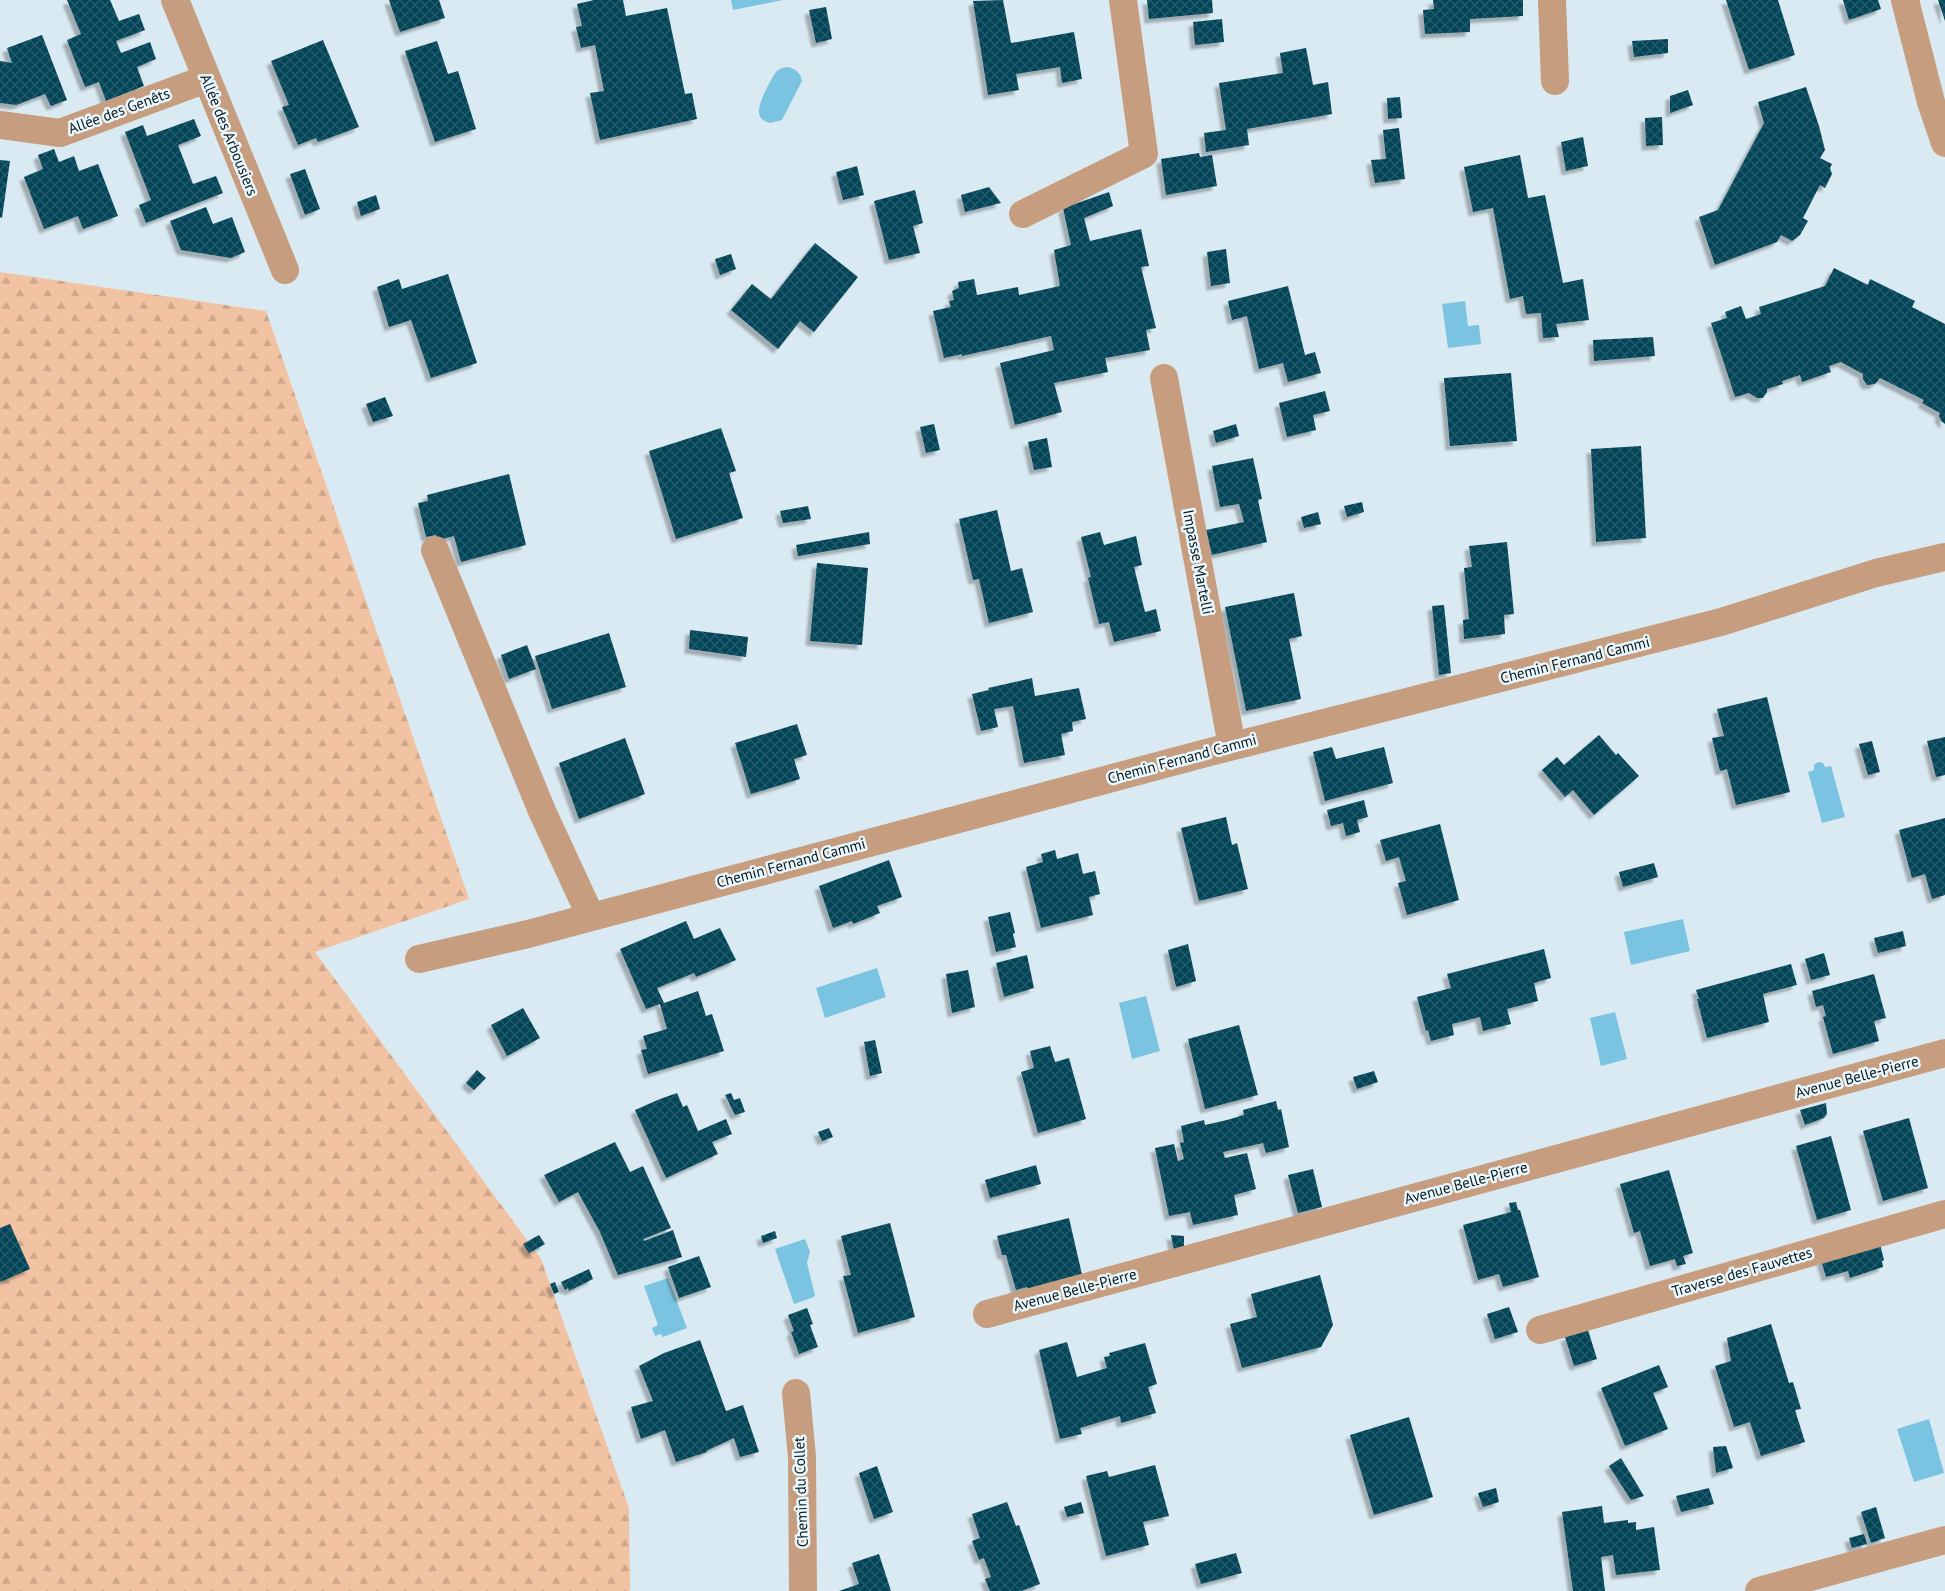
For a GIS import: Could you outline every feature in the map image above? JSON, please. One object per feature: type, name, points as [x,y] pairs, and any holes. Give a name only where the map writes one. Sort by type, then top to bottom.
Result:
[{"type":"street","name":"Allée des Arbousiers","points":[[175,0],[285,270]]},
{"type":"street","points":[[1023,214],[1144,154],[1123,0]]},
{"type":"street","points":[[1552,0],[1555,81]]},
{"type":"street","points":[[1904,0],[1931,102],[1945,143]]},
{"type":"street","name":"Allée des Genêts","points":[[0,126],[60,133],[206,79]]},
{"type":"street","name":"Impasse Martelli","points":[[1164,378],[1232,746]]},
{"type":"street","points":[[435,550],[542,811],[591,917]]},
{"type":"street","name":"Chemin Fernand Cammi","points":[[418,959],[528,934],[1232,746],[1712,624],[1876,573],[1945,557]]},
{"type":"street","name":"Avenue Belle-Pierre","points":[[987,1314],[1945,1053]]},
{"type":"street","name":"Traverse des Fauvettes","points":[[1540,1330],[1945,1214]]},
{"type":"street","name":"Chemin du Collet","points":[[796,1393],[802,1457],[803,1591]]},
{"type":"street","points":[[1759,1591],[1945,1540]]},
{"type":"green space","points":[[0,272],[266,311],[469,899],[315,952],[541,1259],[629,1508],[630,1591],[0,1591]]},
{"type":"water","points":[[731,0],[783,0],[733,10]]},
{"type":"water","points":[[787,67],[797,71],[802,81],[782,120],[770,123],[764,121],[759,113],[762,98],[776,72]]},
{"type":"water","points":[[1465,301],[1468,326],[1479,325],[1481,344],[1448,348],[1442,304]]},
{"type":"water","points":[[1818,762],[1823,763],[1825,767],[1831,766],[1845,817],[1822,823],[1808,772],[1814,770],[1814,765]]},
{"type":"water","points":[[1683,919],[1690,951],[1631,965],[1624,932]]},
{"type":"water","points":[[877,968],[886,997],[825,1018],[816,988]]},
{"type":"water","points":[[1146,996],[1160,1051],[1132,1059],[1119,1003]]},
{"type":"water","points":[[1615,1012],[1627,1059],[1601,1066],[1590,1018]]},
{"type":"water","points":[[805,1239],[810,1252],[807,1263],[815,1295],[794,1304],[775,1249]]},
{"type":"water","points":[[668,1278],[687,1328],[663,1337],[661,1334],[655,1336],[652,1328],[658,1325],[644,1286]]},
{"type":"water","points":[[1929,1419],[1944,1473],[1914,1482],[1897,1429]]},
{"type":"building","points":[[67,0],[110,0],[119,21],[139,14],[145,30],[116,41],[121,53],[150,42],[156,59],[137,67],[144,86],[106,101],[99,82],[85,87],[67,40],[81,34]]},
{"type":"building","points":[[389,0],[439,0],[445,18],[400,32]]},
{"type":"building","points":[[594,0],[623,0],[626,16],[667,8],[685,94],[692,93],[697,119],[600,140],[590,93],[604,91],[595,45],[581,48],[576,27],[582,26],[577,4]]},
{"type":"building","points":[[1003,0],[1011,43],[1074,32],[1082,79],[1062,83],[1060,67],[1016,74],[1019,90],[988,95],[973,1]]},
{"type":"building","points":[[1147,0],[1212,0],[1213,13],[1149,19]]},
{"type":"building","points":[[1433,0],[1523,0],[1523,16],[1470,19],[1470,32],[1425,34],[1423,10],[1434,9]]},
{"type":"building","points":[[1726,0],[1778,0],[1795,55],[1749,70]]},
{"type":"building","points":[[1843,0],[1878,0],[1881,9],[1849,20]]},
{"type":"building","points":[[1938,0],[1945,0],[1945,21]]},
{"type":"building","points":[[826,7],[832,39],[816,43],[809,10]]},
{"type":"building","points":[[1222,19],[1224,42],[1195,45],[1193,22]]},
{"type":"building","points":[[42,35],[67,100],[51,106],[45,94],[16,105],[0,103],[0,61],[12,63],[7,48]]},
{"type":"building","points":[[1668,39],[1668,53],[1634,57],[1632,41]]},
{"type":"building","points":[[323,40],[359,127],[318,142],[316,138],[298,145],[282,107],[289,105],[271,61]]},
{"type":"building","points":[[437,41],[448,74],[458,71],[476,129],[435,142],[405,51]]},
{"type":"building","points":[[1306,48],[1313,85],[1328,82],[1332,114],[1247,129],[1249,145],[1206,152],[1204,133],[1226,130],[1219,83],[1283,73],[1280,53]]},
{"type":"building","points":[[1806,87],[1825,150],[1820,158],[1832,164],[1830,168],[1832,174],[1825,188],[1820,185],[1803,218],[1808,221],[1800,235],[1792,241],[1781,235],[1777,242],[1715,265],[1699,217],[1718,210],[1764,123],[1758,102]]},
{"type":"building","points":[[1688,90],[1693,105],[1670,113],[1670,96]]},
{"type":"building","points":[[1400,97],[1402,118],[1388,119],[1387,98]]},
{"type":"building","points":[[1662,117],[1663,145],[1646,146],[1645,118]]},
{"type":"building","points":[[194,119],[201,136],[178,145],[193,184],[216,176],[223,193],[146,223],[139,205],[151,200],[125,132],[143,125],[147,136]]},
{"type":"building","points":[[1399,128],[1405,179],[1375,183],[1371,160],[1386,159],[1383,130]]},
{"type":"building","points":[[1583,137],[1588,166],[1566,171],[1561,142]]},
{"type":"building","points":[[54,149],[59,162],[74,156],[79,171],[98,164],[118,216],[83,229],[78,216],[44,229],[24,177],[43,169],[38,155]]},
{"type":"building","points":[[1199,153],[1200,157],[1212,155],[1217,186],[1166,195],[1161,159]]},
{"type":"building","points":[[1520,155],[1528,198],[1545,195],[1563,283],[1583,279],[1589,320],[1556,324],[1559,337],[1543,338],[1541,313],[1526,314],[1523,296],[1510,299],[1493,208],[1473,212],[1464,167]]},
{"type":"building","points":[[0,160],[10,161],[2,218],[0,217]]},
{"type":"building","points":[[857,166],[864,195],[843,200],[836,172]]},
{"type":"building","points":[[305,169],[320,209],[305,215],[290,174]]},
{"type":"building","points":[[989,187],[1001,203],[965,212],[961,195]]},
{"type":"building","points":[[915,190],[923,223],[913,226],[920,253],[889,260],[874,201]]},
{"type":"building","points":[[1109,192],[1113,206],[1084,218],[1090,241],[1141,229],[1149,266],[1141,267],[1156,328],[1146,330],[1150,350],[1105,358],[1108,372],[1054,383],[1062,412],[1015,425],[1000,363],[1054,350],[1051,336],[962,356],[962,354],[944,358],[933,311],[951,307],[949,301],[954,300],[952,291],[959,288],[958,282],[974,279],[977,295],[1018,287],[1019,295],[1060,286],[1054,250],[1071,245],[1063,208]]},
{"type":"building","points":[[376,195],[380,209],[361,216],[357,202]]},
{"type":"building","points":[[206,207],[213,224],[232,217],[245,252],[231,258],[181,250],[170,221]]},
{"type":"building","points":[[815,243],[858,277],[814,332],[800,321],[778,349],[731,310],[752,284],[771,299]]},
{"type":"building","points":[[1226,249],[1230,283],[1211,286],[1207,252]]},
{"type":"building","points":[[731,254],[736,269],[720,275],[715,259]]},
{"type":"building","points":[[1834,268],[1868,285],[1870,279],[1915,301],[1912,307],[1945,324],[1945,424],[1941,421],[1940,413],[1922,403],[1924,400],[1880,378],[1875,384],[1867,385],[1863,379],[1863,374],[1841,362],[1829,366],[1831,372],[1802,382],[1800,375],[1782,381],[1783,384],[1767,389],[1763,398],[1757,398],[1749,393],[1735,397],[1711,323],[1727,318],[1725,312],[1741,306],[1746,319],[1761,314],[1759,307],[1825,286]]},
{"type":"building","points":[[448,274],[477,363],[431,378],[411,320],[389,327],[377,287],[399,279],[402,289]]},
{"type":"building","points":[[1288,286],[1305,355],[1315,352],[1321,373],[1288,382],[1283,363],[1259,369],[1247,316],[1232,320],[1228,301]]},
{"type":"building","points":[[1653,337],[1655,356],[1594,361],[1593,340]]},
{"type":"building","points":[[1511,373],[1517,441],[1450,446],[1444,378]]},
{"type":"building","points":[[1325,391],[1330,411],[1313,415],[1316,430],[1287,437],[1279,403]]},
{"type":"building","points":[[385,397],[393,416],[373,422],[366,404]]},
{"type":"building","points":[[934,424],[940,450],[926,453],[920,427]]},
{"type":"building","points":[[1236,424],[1239,436],[1216,443],[1213,431]]},
{"type":"building","points":[[721,428],[736,471],[729,473],[743,518],[676,539],[649,451]]},
{"type":"building","points":[[1047,438],[1052,467],[1034,470],[1028,442]]},
{"type":"building","points":[[1641,446],[1646,538],[1596,542],[1591,449]]},
{"type":"building","points":[[1253,458],[1262,499],[1258,500],[1267,542],[1212,555],[1206,530],[1244,522],[1239,504],[1220,507],[1212,466]]},
{"type":"building","points":[[509,474],[526,545],[461,562],[454,536],[438,540],[436,535],[426,537],[418,503],[428,501],[427,495]]},
{"type":"building","points":[[1362,502],[1364,512],[1347,517],[1344,506]]},
{"type":"building","points":[[808,506],[811,519],[783,523],[780,511]]},
{"type":"building","points":[[997,510],[1011,571],[1022,568],[1033,612],[989,623],[979,579],[973,580],[959,519]]},
{"type":"building","points":[[1318,512],[1321,524],[1304,528],[1301,517]]},
{"type":"building","points":[[869,532],[870,544],[798,556],[796,545]]},
{"type":"building","points":[[1100,532],[1104,545],[1136,536],[1142,565],[1134,567],[1145,612],[1156,609],[1161,631],[1114,642],[1109,622],[1099,624],[1088,578],[1091,577],[1081,537]]},
{"type":"building","points":[[1507,542],[1514,614],[1504,615],[1505,634],[1464,639],[1463,620],[1469,619],[1464,568],[1472,567],[1469,546]]},
{"type":"building","points":[[817,563],[868,568],[862,645],[810,641]]},
{"type":"building","points":[[1294,593],[1302,636],[1289,639],[1301,699],[1246,711],[1225,607]]},
{"type":"building","points":[[1444,605],[1451,673],[1439,675],[1432,606]]},
{"type":"building","points":[[690,630],[748,637],[746,657],[689,649]]},
{"type":"building","points":[[609,633],[626,687],[552,709],[535,656]]},
{"type":"building","points":[[527,645],[536,669],[509,679],[501,655]]},
{"type":"building","points":[[1032,678],[1035,696],[1079,688],[1086,719],[1072,722],[1073,731],[1061,734],[1065,755],[1024,763],[1013,706],[994,709],[998,727],[981,731],[972,694],[989,690],[988,688]]},
{"type":"building","points":[[1767,697],[1790,792],[1736,805],[1727,769],[1720,771],[1712,738],[1724,736],[1717,709]]},
{"type":"building","points":[[797,724],[807,755],[794,759],[800,779],[751,794],[735,743]]},
{"type":"building","points":[[1599,735],[1616,755],[1618,753],[1639,776],[1594,815],[1573,790],[1565,797],[1542,770],[1557,757],[1564,765]]},
{"type":"building","points":[[1945,737],[1945,775],[1936,777],[1927,741]]},
{"type":"building","points":[[625,738],[645,794],[579,819],[559,763]]},
{"type":"building","points":[[1872,741],[1880,772],[1868,775],[1859,744]]},
{"type":"building","points":[[1332,747],[1336,759],[1384,747],[1393,783],[1325,801],[1313,752]]},
{"type":"building","points":[[1364,800],[1368,817],[1357,820],[1360,832],[1346,836],[1343,823],[1331,826],[1327,810]]},
{"type":"building","points":[[1226,817],[1232,845],[1237,843],[1248,889],[1199,901],[1181,828]]},
{"type":"building","points":[[1945,818],[1945,895],[1932,899],[1925,874],[1912,878],[1899,830]]},
{"type":"building","points":[[1440,824],[1459,900],[1407,915],[1398,883],[1406,881],[1399,857],[1386,861],[1380,840]]},
{"type":"building","points":[[1055,850],[1057,859],[1078,853],[1083,874],[1095,871],[1100,894],[1089,897],[1093,915],[1041,928],[1026,867],[1043,862],[1041,854]]},
{"type":"building","points":[[889,860],[902,897],[877,906],[880,913],[853,924],[852,921],[833,928],[819,886]]},
{"type":"building","points":[[1654,863],[1658,877],[1623,887],[1619,872]]},
{"type":"building","points":[[1010,912],[1016,947],[996,952],[988,917]]},
{"type":"building","points":[[686,921],[694,939],[720,928],[736,960],[696,977],[694,973],[657,988],[664,1003],[698,991],[706,1016],[712,1014],[724,1051],[648,1074],[641,1050],[647,1049],[643,1036],[667,1029],[660,1004],[646,1009],[620,949]]},
{"type":"building","points":[[1903,931],[1906,946],[1878,953],[1874,938]]},
{"type":"building","points":[[1188,944],[1196,981],[1176,987],[1168,950]]},
{"type":"building","points":[[1544,949],[1551,978],[1534,983],[1538,1001],[1507,1009],[1511,1024],[1483,1031],[1480,1017],[1452,1024],[1454,1035],[1431,1041],[1428,1030],[1426,1031],[1417,997],[1451,988],[1447,974]]},
{"type":"building","points":[[1824,953],[1830,975],[1811,980],[1805,959]]},
{"type":"building","points":[[1027,955],[1034,988],[1004,997],[996,963]]},
{"type":"building","points":[[1791,964],[1797,985],[1763,994],[1769,1022],[1707,1038],[1696,990]]},
{"type":"building","points":[[968,970],[975,1007],[952,1013],[946,974]]},
{"type":"building","points":[[1874,974],[1886,1018],[1874,1021],[1879,1041],[1833,1054],[1823,1017],[1826,1016],[1823,1005],[1816,1007],[1812,991]]},
{"type":"building","points":[[523,1008],[540,1038],[507,1056],[491,1025]]},
{"type":"building","points":[[1239,1025],[1258,1095],[1205,1109],[1188,1039]]},
{"type":"building","points":[[875,1040],[882,1073],[870,1076],[864,1042]]},
{"type":"building","points":[[1050,1046],[1055,1062],[1069,1058],[1086,1119],[1038,1133],[1021,1072],[1034,1068],[1030,1051]]},
{"type":"building","points":[[477,1070],[486,1078],[474,1090],[466,1083]]},
{"type":"building","points":[[1374,1071],[1378,1082],[1357,1089],[1353,1077]]},
{"type":"building","points":[[677,1093],[683,1107],[687,1105],[698,1131],[726,1119],[732,1134],[712,1142],[718,1154],[666,1178],[635,1110]]},
{"type":"building","points":[[731,1093],[734,1100],[740,1098],[745,1112],[735,1115],[725,1095]]},
{"type":"building","points":[[1276,1101],[1278,1110],[1281,1109],[1289,1147],[1266,1153],[1263,1143],[1223,1152],[1225,1158],[1247,1153],[1256,1189],[1234,1195],[1238,1215],[1193,1225],[1190,1212],[1169,1216],[1155,1148],[1174,1144],[1178,1161],[1184,1159],[1180,1143],[1184,1142],[1181,1126],[1204,1120],[1205,1125],[1227,1120],[1244,1115],[1243,1110]]},
{"type":"building","points":[[1826,1103],[1827,1114],[1824,1118],[1805,1125],[1800,1110]]},
{"type":"building","points":[[1909,1118],[1928,1188],[1883,1201],[1863,1131]]},
{"type":"building","points":[[829,1128],[833,1137],[822,1141],[818,1132]]},
{"type":"building","points":[[1831,1136],[1851,1210],[1817,1220],[1796,1146]]},
{"type":"building","points":[[615,1142],[630,1172],[643,1166],[671,1228],[643,1239],[644,1241],[673,1230],[682,1257],[618,1275],[600,1232],[578,1192],[559,1202],[544,1175]]},
{"type":"building","points":[[1036,1165],[1041,1184],[990,1198],[985,1180]]},
{"type":"building","points":[[1313,1169],[1322,1207],[1298,1213],[1288,1175]]},
{"type":"building","points":[[1669,1170],[1693,1253],[1683,1256],[1686,1264],[1677,1266],[1675,1259],[1650,1266],[1640,1231],[1634,1233],[1620,1184]]},
{"type":"building","points":[[1516,1202],[1539,1277],[1503,1287],[1499,1274],[1478,1280],[1463,1225],[1511,1212],[1509,1203]]},
{"type":"building","points":[[1069,1218],[1083,1279],[1029,1294],[1027,1287],[1016,1290],[1006,1255],[1002,1255],[997,1236]]},
{"type":"building","points":[[890,1223],[915,1317],[858,1333],[843,1276],[851,1275],[841,1236]]},
{"type":"building","points":[[10,1224],[30,1269],[0,1282],[0,1228]]},
{"type":"building","points":[[775,1231],[777,1238],[763,1243],[761,1236]]},
{"type":"building","points":[[539,1235],[545,1244],[529,1253],[523,1244]]},
{"type":"building","points":[[1171,1235],[1184,1236],[1184,1254],[1175,1256]]},
{"type":"building","points":[[1880,1244],[1884,1260],[1882,1261],[1883,1267],[1850,1278],[1848,1271],[1826,1277],[1821,1260]]},
{"type":"building","points":[[699,1256],[711,1287],[679,1298],[668,1267]]},
{"type":"building","points":[[589,1269],[593,1279],[569,1291],[568,1288],[565,1290],[561,1282]]},
{"type":"building","points":[[1320,1275],[1333,1325],[1321,1347],[1242,1368],[1230,1324],[1257,1317],[1251,1294]]},
{"type":"building","points":[[555,1282],[559,1292],[554,1294],[550,1284]]},
{"type":"building","points":[[1509,1307],[1518,1332],[1495,1339],[1487,1314]]},
{"type":"building","points":[[807,1308],[813,1324],[810,1325],[818,1347],[799,1354],[791,1332],[794,1331],[788,1315]]},
{"type":"building","points":[[1771,1324],[1789,1383],[1793,1382],[1801,1409],[1795,1410],[1805,1442],[1761,1456],[1750,1422],[1734,1427],[1715,1366],[1731,1361],[1727,1338]]},
{"type":"building","points":[[1588,1330],[1597,1359],[1574,1366],[1565,1337]]},
{"type":"building","points":[[700,1340],[726,1411],[743,1405],[759,1452],[740,1457],[734,1438],[707,1452],[676,1462],[665,1430],[641,1439],[631,1407],[653,1401],[639,1366],[664,1353]]},
{"type":"building","points":[[1067,1342],[1077,1377],[1107,1368],[1104,1357],[1110,1356],[1109,1353],[1145,1343],[1157,1384],[1148,1387],[1156,1413],[1121,1423],[1120,1416],[1080,1428],[1082,1434],[1060,1439],[1039,1350]]},
{"type":"building","points":[[1659,1365],[1668,1387],[1653,1393],[1668,1429],[1625,1446],[1601,1388]]},
{"type":"building","points":[[1409,1417],[1433,1497],[1374,1515],[1350,1435]]},
{"type":"building","points":[[1726,1446],[1733,1468],[1716,1473],[1713,1447]]},
{"type":"building","points":[[1621,1458],[1644,1496],[1631,1500],[1609,1466]]},
{"type":"building","points":[[1155,1465],[1169,1516],[1143,1522],[1149,1545],[1106,1556],[1086,1476],[1107,1471],[1109,1477]]},
{"type":"building","points":[[877,1466],[893,1512],[874,1519],[859,1473]]},
{"type":"building","points":[[1496,1488],[1499,1502],[1483,1507],[1478,1493]]},
{"type":"building","points":[[1709,1488],[1714,1504],[1681,1512],[1676,1496]]},
{"type":"building","points":[[1007,1502],[1016,1526],[1019,1525],[1040,1584],[1021,1591],[990,1591],[985,1579],[991,1577],[984,1558],[979,1560],[972,1541],[980,1538],[972,1514]]},
{"type":"building","points":[[1081,1502],[1084,1513],[1067,1517],[1064,1507]]},
{"type":"building","points":[[1602,1506],[1604,1523],[1628,1520],[1628,1523],[1636,1522],[1636,1530],[1654,1527],[1660,1570],[1616,1575],[1613,1555],[1601,1557],[1605,1591],[1573,1591],[1562,1512]]},
{"type":"building","points":[[1876,1507],[1885,1538],[1871,1543],[1861,1512]]},
{"type":"building","points":[[1864,1534],[1867,1544],[1852,1548],[1849,1538]]},
{"type":"building","points":[[1236,1553],[1242,1573],[1201,1584],[1195,1564]]},
{"type":"building","points":[[879,1554],[891,1591],[839,1591],[859,1584],[852,1563]]}]
